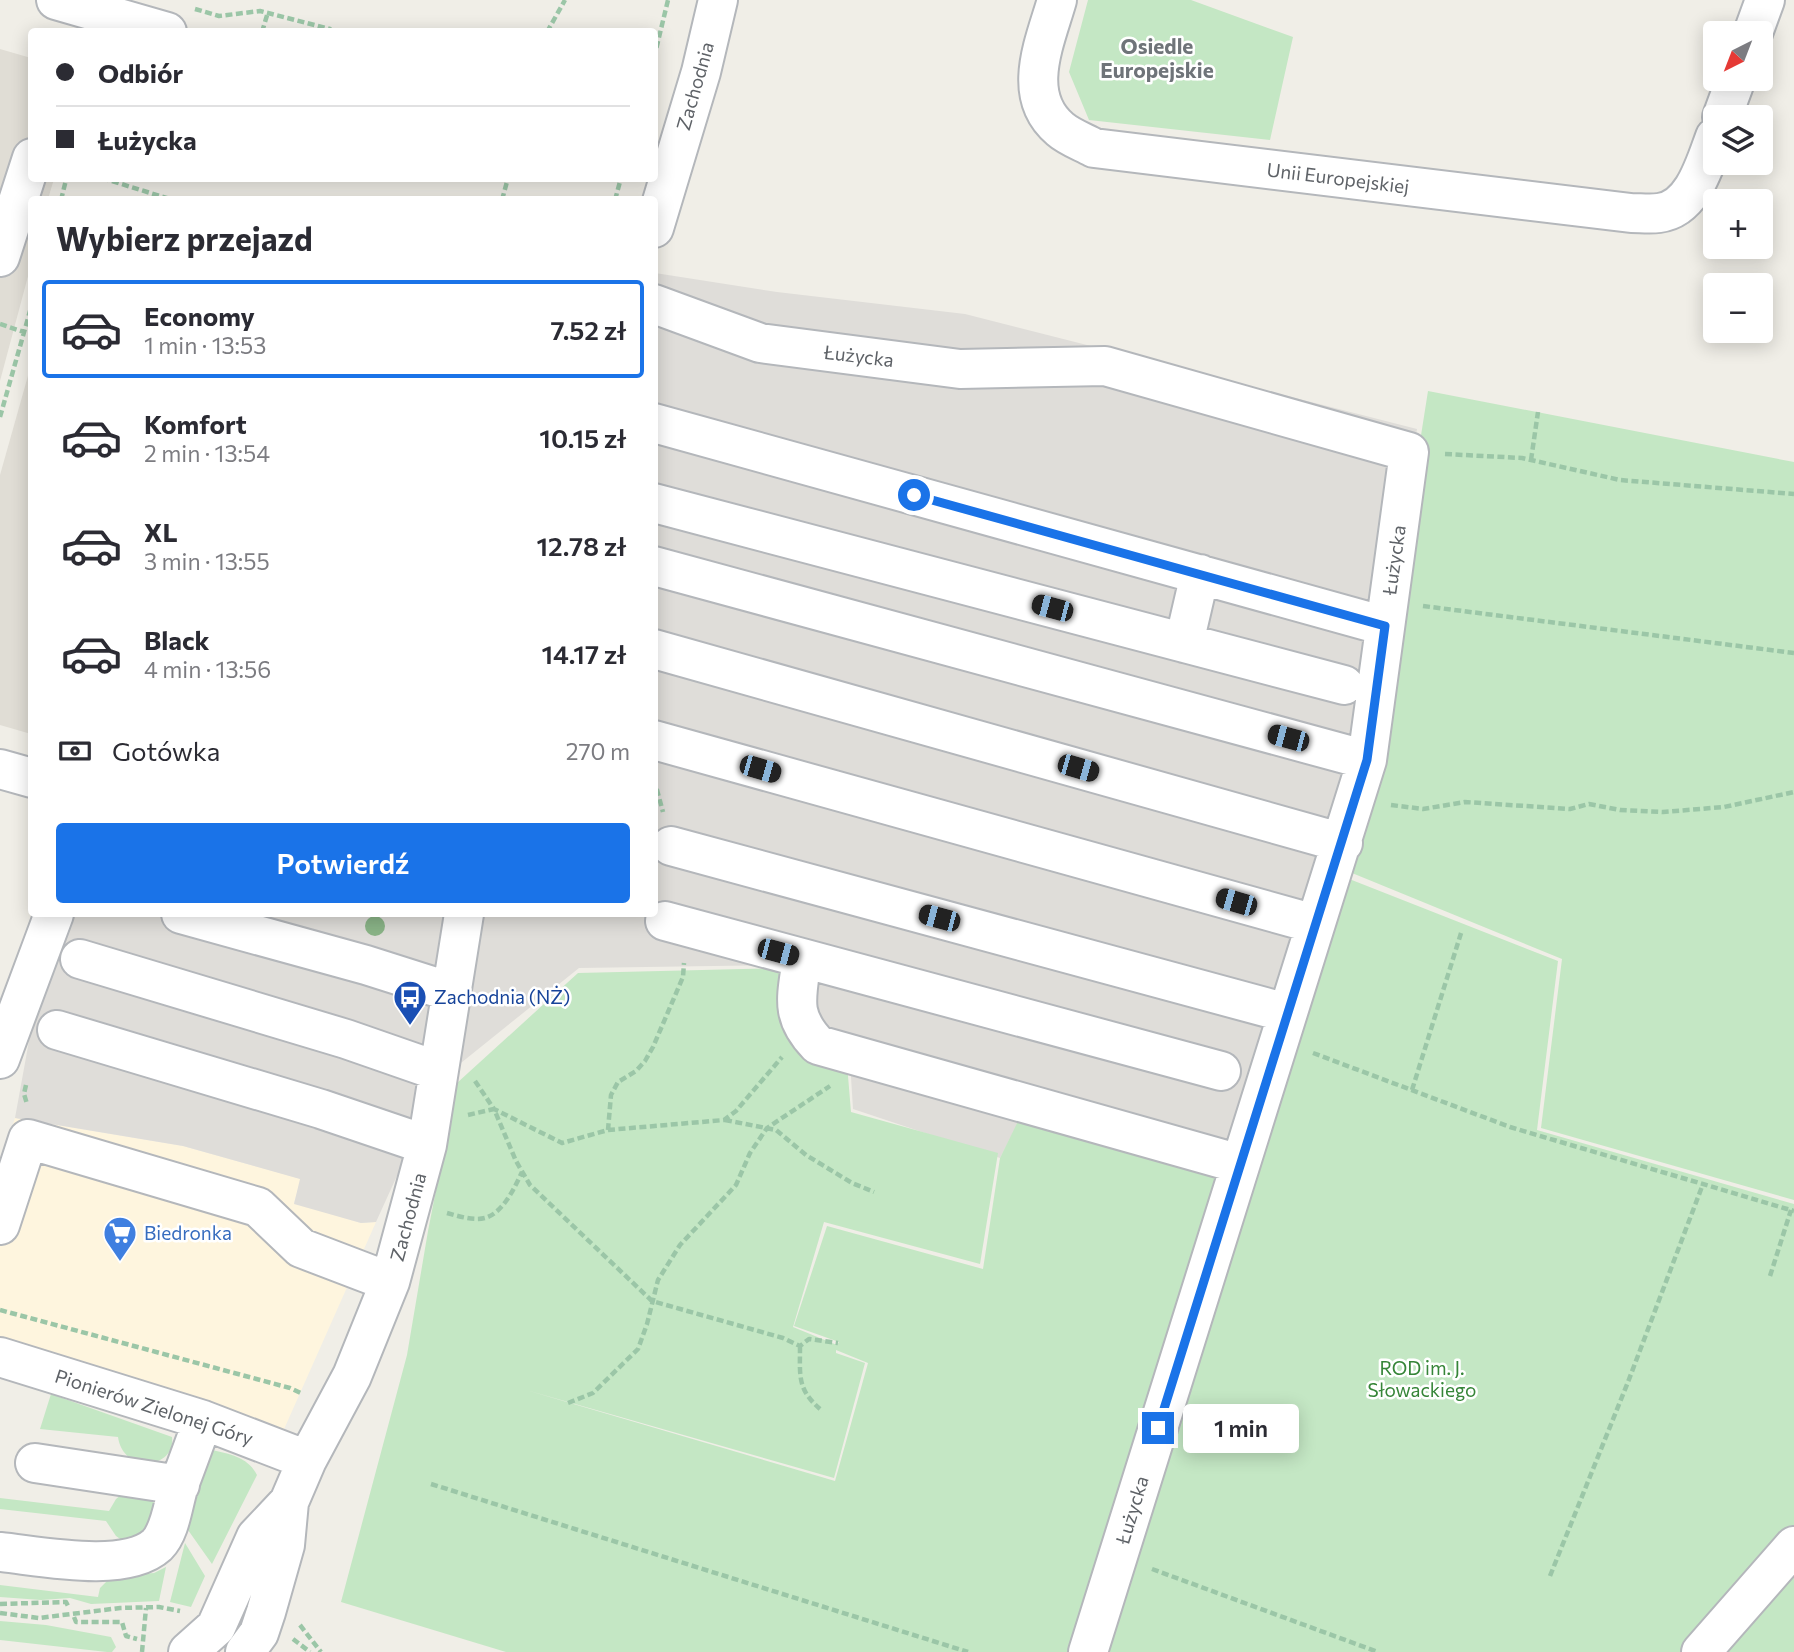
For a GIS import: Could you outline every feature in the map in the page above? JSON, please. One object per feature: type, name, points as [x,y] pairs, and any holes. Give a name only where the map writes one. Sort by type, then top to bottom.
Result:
[{"type":"street","name":"Zachodnia","points":[[658,198],[662,169],[701,72],[718,0]]},
{"type":"street","name":"Unii Europejskiej","points":[[1057,0],[1037,73],[1040,102],[1059,129],[1094,148],[1631,213],[1662,213],[1685,200],[1703,170]]},
{"type":"street","points":[[1757,21],[1765,0]]},
{"type":"street","points":[[69,13],[180,20]]},
{"type":"street","points":[[0,257],[28,171]]},
{"type":"street","name":"Łużycka","points":[[658,305],[760,343],[960,369],[1105,366],[1409,452],[1362,777],[1088,1652]]},
{"type":"street","points":[[658,424],[1200,574],[1387,614]]},
{"type":"street","points":[[658,504],[1345,685]]},
{"type":"street","points":[[658,567],[1362,777]]},
{"type":"street","points":[[1184,643],[1200,574]]},
{"type":"street","points":[[658,650],[1343,843]]},
{"type":"street","points":[[658,741],[1315,924]]},
{"type":"street","points":[[0,769],[28,777]]},
{"type":"street","points":[[671,846],[1283,1027]]},
{"type":"street","points":[[0,1059],[53,917]]},
{"type":"street","points":[[192,917],[366,965],[451,992]]},
{"type":"street","name":"Zachodnia","points":[[289,1502],[307,1460],[352,1376],[390,1282],[427,1145],[455,1074],[451,992],[464,917]]},
{"type":"street","points":[[665,921],[1221,1071]]},
{"type":"street","points":[[802,958],[796,1009],[804,1031],[818,1045],[1240,1164]]},
{"type":"street","points":[[80,959],[455,1074]]},
{"type":"street","points":[[57,1030],[321,1109],[427,1145]]},
{"type":"street","points":[[0,1225],[28,1139],[258,1207],[301,1248],[390,1282]]},
{"type":"street","name":"Pionierów Zielonej Góry","points":[[0,1357],[204,1420],[307,1460]]},
{"type":"street","points":[[0,1552],[112,1562],[135,1556],[156,1545],[166,1530],[204,1420]]},
{"type":"street","points":[[35,1464],[180,1485]]},
{"type":"street","points":[[188,1652],[217,1633],[257,1537],[289,1502]]},
{"type":"street","points":[[267,1638],[285,1545],[289,1502]]},
{"type":"street","points":[[1701,1652],[1787,1564]]},
{"type":"path","points":[[549,28],[565,0]]},
{"type":"path","points":[[658,41],[668,0]]},
{"type":"path","points":[[180,20],[260,11],[326,28]]},
{"type":"path","points":[[263,28],[268,12]]},
{"type":"path","points":[[114,182],[155,196]]},
{"type":"path","points":[[0,417],[28,318]]},
{"type":"path","points":[[0,324],[24,332]]},
{"type":"path","points":[[1531,460],[1538,412]]},
{"type":"path","points":[[1409,452],[1531,460],[1620,480],[1794,494]]},
{"type":"path","points":[[1387,614],[1794,653]]},
{"type":"path","points":[[1362,777],[1377,804],[1423,809],[1465,802],[1570,809],[1589,804],[1620,810],[1662,812],[1724,807],[1794,792]]},
{"type":"path","points":[[1412,1090],[1462,930]]},
{"type":"path","points":[[608,1130],[611,1095],[618,1082],[645,1061],[653,1047],[683,976],[684,958]]},
{"type":"path","points":[[1283,1027],[1412,1090],[1510,1127],[1792,1210],[1770,1276]]},
{"type":"path","points":[[724,1120],[736,1111],[786,1053],[807,1034]]},
{"type":"path","points":[[568,1403],[593,1393],[638,1349],[657,1280],[680,1245],[736,1185],[750,1153],[767,1128],[835,1082],[858,1056]]},
{"type":"path","points":[[455,1074],[494,1109],[562,1143],[608,1130],[724,1120],[776,1130],[806,1155],[852,1183],[874,1192]]},
{"type":"path","points":[[494,1109],[516,1161],[530,1185],[652,1301],[783,1338],[800,1346]]},
{"type":"path","points":[[412,1206],[469,1218],[486,1218],[505,1203],[522,1171]]},
{"type":"path","points":[[1550,1576],[1703,1184]]},
{"type":"path","points":[[0,1310],[290,1388]]},
{"type":"path","points":[[800,1346],[809,1339],[838,1343]]},
{"type":"path","points":[[800,1346],[800,1374],[806,1396],[820,1409]]},
{"type":"path","points":[[431,1484],[968,1652]]},
{"type":"path","points":[[1118,1556],[1378,1652]]},
{"type":"path","points":[[0,1604],[66,1602],[69,1608]]},
{"type":"path","points":[[142,1652],[146,1607]]},
{"type":"path","points":[[0,1614],[39,1618],[120,1608],[165,1608],[217,1633]]},
{"type":"path","points":[[74,1617],[76,1622],[122,1622],[126,1636],[137,1639]]},
{"type":"path","points":[[267,1638],[291,1638],[310,1652]]},
{"type":"path","points":[[267,1638],[321,1652]]},
{"type":"shaded area","points":[[0,49],[28,57],[28,182],[53,182],[49,196],[28,196],[28,276],[0,381]]},
{"type":"shaded area","points":[[658,273],[777,292],[965,314],[1417,429],[1356,800],[1244,1169],[1023,1113],[1000,1158],[853,1109],[850,1061],[783,965],[579,968],[441,1079],[376,1222],[361,1223],[294,1204],[300,1179],[183,1146],[15,1118],[51,917],[658,917]]},
{"type":"shaded area","points":[[28,376],[28,733],[0,725],[0,475]]},
{"type":"shaded area","points":[[15,1118],[183,1146],[301,1179],[294,1203],[361,1223],[376,1222],[281,1436],[0,1346],[0,1162]]},
{"type":"green space","points":[[1088,0],[1191,0],[1293,37],[1270,140],[1089,120],[1069,72]]},
{"type":"green space","points":[[1428,391],[1794,462],[1794,1200],[1541,1128],[1562,959],[1352,873]]},
{"type":"green space","name":"ROD im. J. Słowackiego","points":[[1334,873],[1558,961],[1537,1130],[1794,1204],[1794,1652],[506,1652],[341,1602],[407,1355],[457,1083],[578,973],[781,968],[847,1064],[851,1112],[998,1153],[980,1264],[824,1222],[793,1327],[837,1345],[839,1342],[794,1326],[827,1226],[983,1269],[1000,1158],[1022,1113],[1244,1169]],"holes":[[[836,1350],[868,1363],[835,1481],[526,1390],[834,1478],[865,1363],[836,1353]]]},
{"type":"green space","points":[[51,1394],[172,1437],[171,1448],[166,1456],[158,1461],[138,1462],[122,1449],[118,1437],[40,1429]]},
{"type":"green space","points":[[212,1450],[244,1460],[257,1475],[212,1564],[188,1530],[200,1467]]},
{"type":"green space","points":[[122,1494],[152,1500],[157,1507],[155,1532],[123,1541],[106,1521],[0,1509],[0,1498],[109,1511]]},
{"type":"green space","points":[[185,1543],[205,1576],[191,1607],[170,1602]]},
{"type":"green space","points":[[166,1567],[159,1601],[91,1604],[70,1598],[41,1600],[0,1597],[0,1585],[98,1597],[100,1588],[112,1576],[154,1573]]},
{"type":"green space","points":[[0,1621],[46,1625],[111,1637],[116,1647],[112,1652],[107,1652],[0,1640]]},
{"type":"place","name":"Zachodnia (NŻ)","points":[[410,1027]]},
{"type":"place","name":"Biedronka","points":[[120,1263]]},
{"type":"district","name":"Osiedle Europejskie","points":[[1157,59]]},
{"type":"route","points":[[914,495],[1385,626],[1367,760],[1158,1428]]}]
